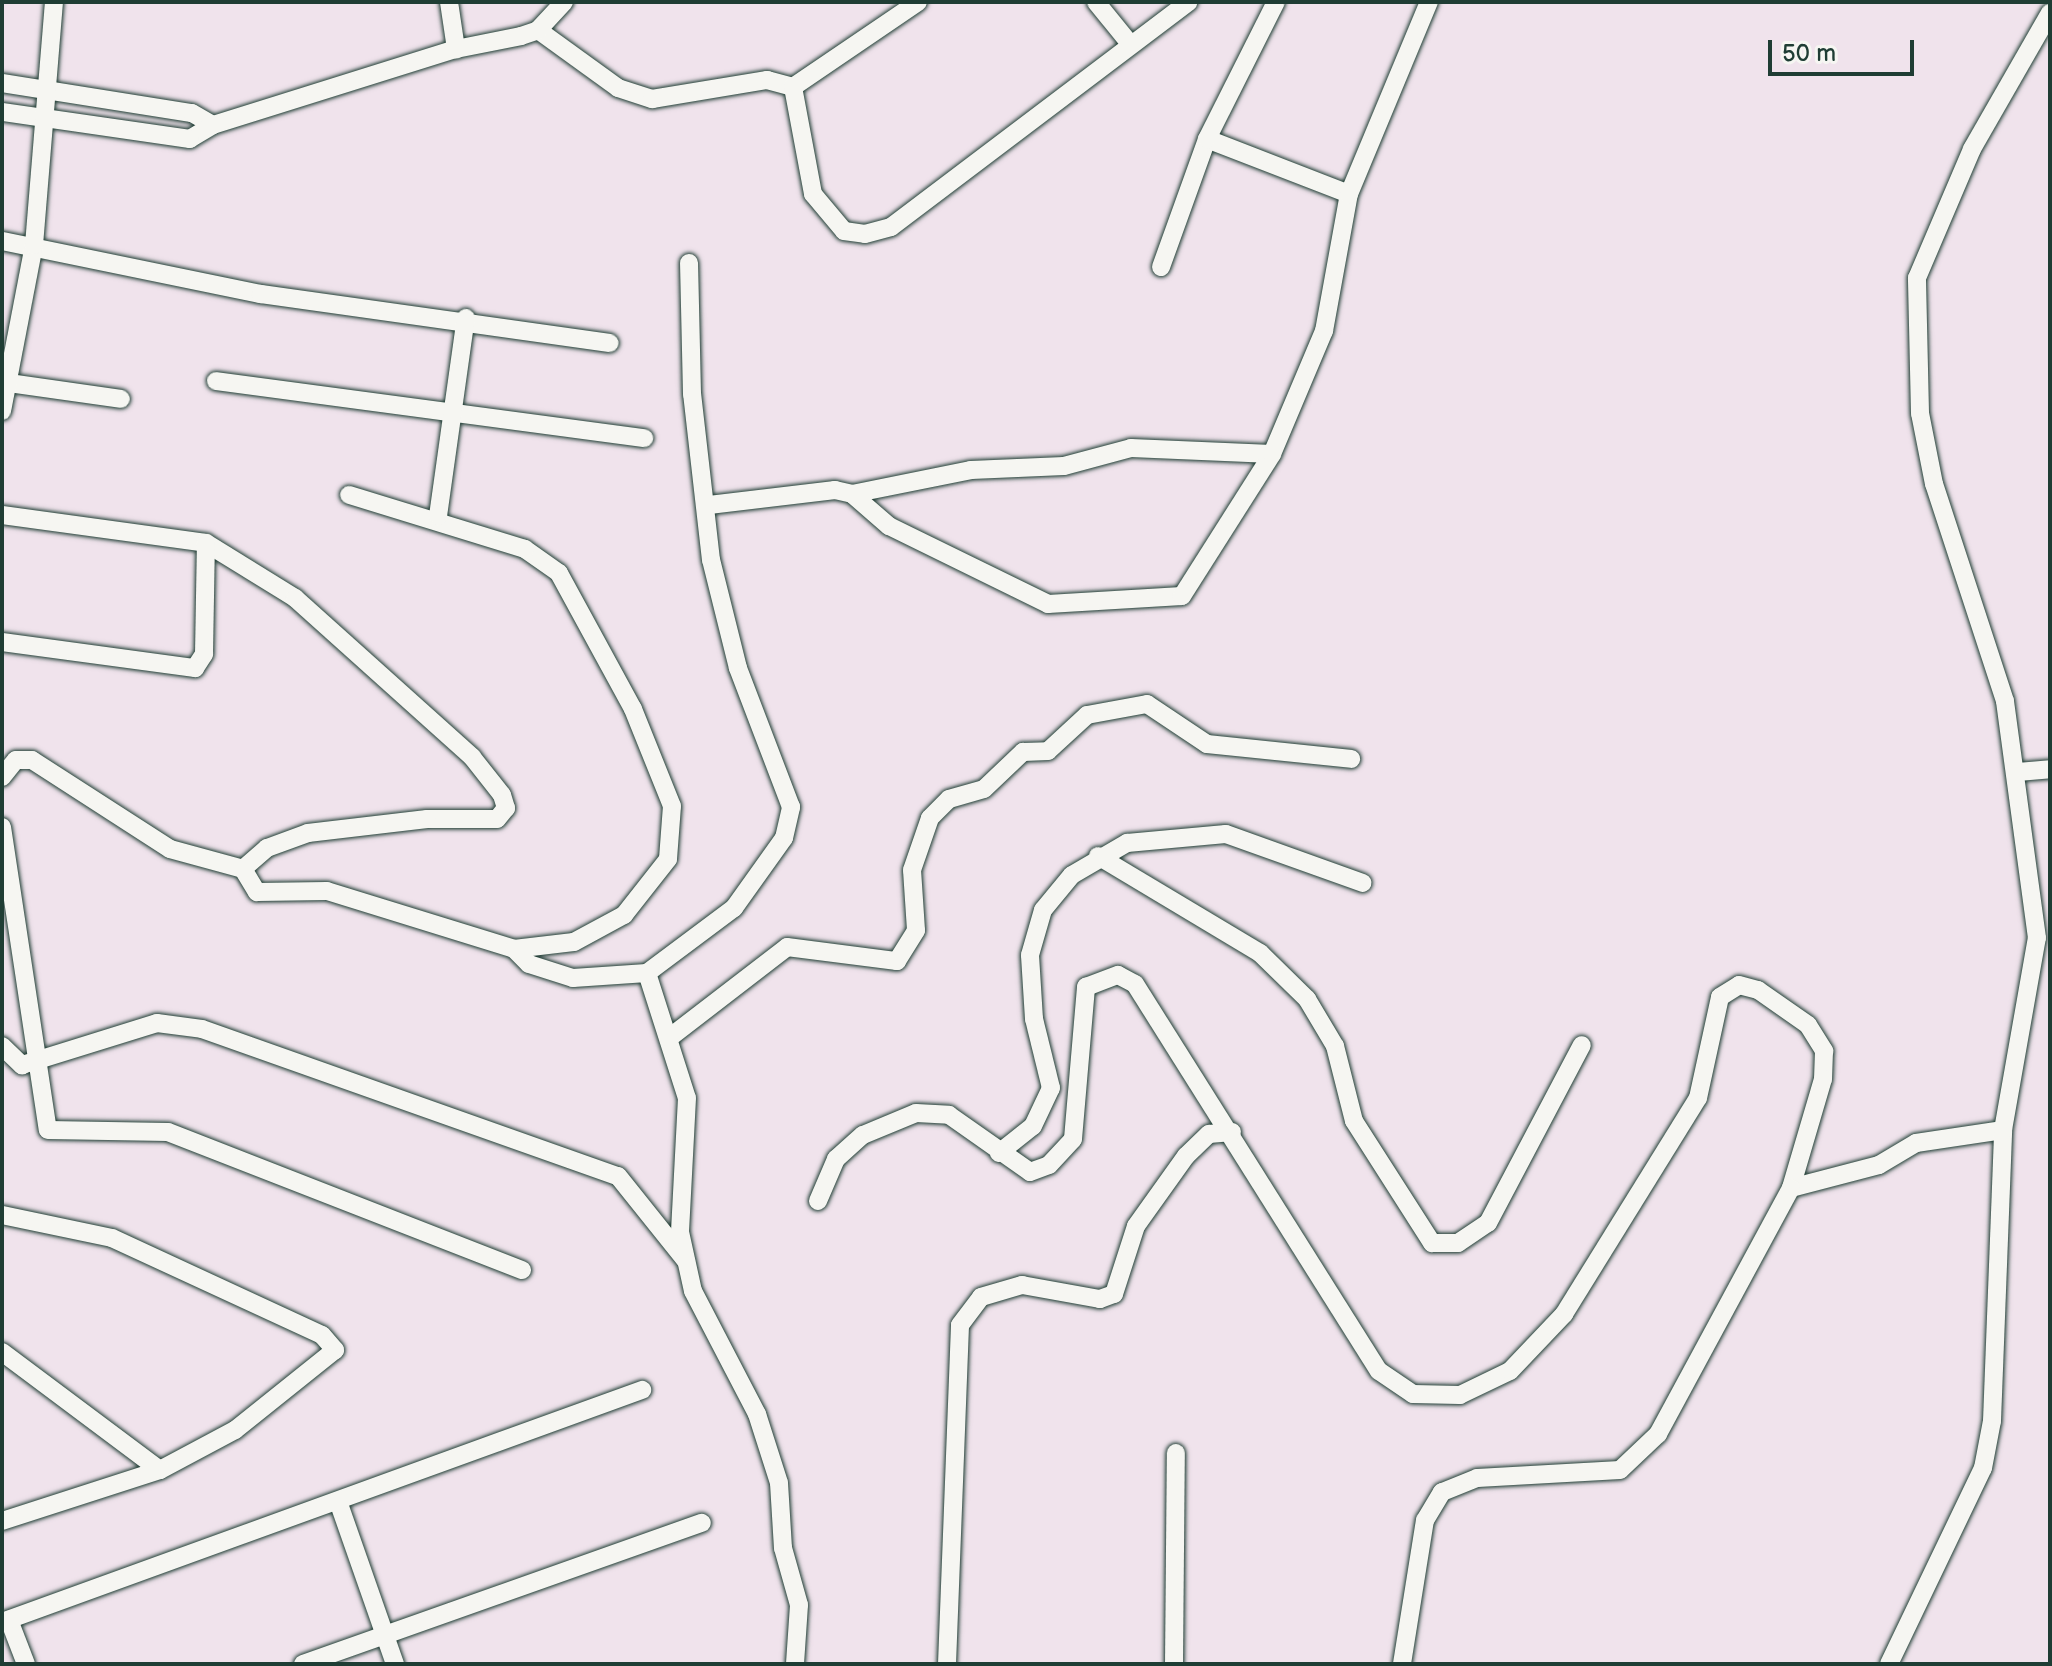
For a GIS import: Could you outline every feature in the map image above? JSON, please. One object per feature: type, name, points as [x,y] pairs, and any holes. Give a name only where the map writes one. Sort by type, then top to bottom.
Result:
[{"type":"street","points":[[2,411],[4,383],[34,245],[49,119],[54,2]]},
{"type":"street","points":[[449,2],[456,49]]},
{"type":"street","points":[[2,112],[190,139],[213,125],[456,49],[538,30],[564,2]]},
{"type":"street","points":[[538,30],[618,88],[652,99],[767,80],[793,87],[918,2]]},
{"type":"street","points":[[1096,2],[1131,45]]},
{"type":"street","points":[[793,87],[813,194],[844,231],[865,234],[891,227],[1188,2]]},
{"type":"street","points":[[1161,267],[1207,139],[1276,2]]},
{"type":"street","points":[[852,494],[889,526],[1048,604],[1171,601],[1191,585],[1272,454],[1324,331],[1349,194],[1429,2]]},
{"type":"street","points":[[1889,1664],[1983,1468],[1992,1421],[2003,1130],[2037,938],[2018,772],[2005,701],[1934,484],[1914,318],[1917,278],[1972,149],[2050,13]]},
{"type":"street","points":[[2,83],[192,113],[213,125]]},
{"type":"street","points":[[1207,139],[1349,194]]},
{"type":"street","points":[[2,241],[34,245],[261,294],[466,318],[610,343]]},
{"type":"street","points":[[514,949],[529,964],[573,978],[647,973],[734,908],[770,866],[791,807],[738,668],[711,560],[709,505],[692,394],[689,263]]},
{"type":"street","points":[[438,516],[450,409],[466,318]]},
{"type":"street","points":[[216,381],[450,409],[644,438]]},
{"type":"street","points":[[4,383],[121,399]]},
{"type":"street","points":[[709,505],[852,494],[971,470],[1064,466],[1131,448],[1272,454]]},
{"type":"street","points":[[243,869],[248,883],[268,896],[327,891],[514,949],[574,942],[624,915],[668,859],[672,806],[633,709],[559,573],[525,549],[438,516],[349,495]]},
{"type":"street","points":[[2,515],[206,543],[307,608],[472,757],[506,808],[485,822],[427,819],[308,833],[257,853],[243,869]]},
{"type":"street","points":[[2,642],[195,668],[204,654],[206,543]]},
{"type":"street","points":[[669,1038],[787,947],[897,961],[916,930],[912,870],[930,818],[949,799],[984,789],[1023,752],[1048,751],[1087,715],[1147,704],[1207,744],[1351,759]]},
{"type":"street","points":[[2,777],[16,760],[32,760],[170,849],[243,869]]},
{"type":"street","points":[[2018,772],[2050,769]]},
{"type":"street","points":[[2,827],[42,1118],[55,1133],[122,1126],[168,1132],[522,1270]]},
{"type":"street","points":[[999,1153],[1033,1126],[1051,1088],[1034,1019],[1030,955],[1043,910],[1098,856],[1127,843],[1226,834],[1363,883]]},
{"type":"street","points":[[1098,856],[1260,953],[1307,999],[1335,1046],[1354,1121],[1432,1243],[1458,1243],[1488,1223],[1582,1045]]},
{"type":"street","points":[[647,973],[687,1098],[680,1232],[693,1291],[757,1414],[779,1483],[783,1548],[799,1605],[795,1664]]},
{"type":"street","points":[[818,1201],[836,1159],[863,1135],[916,1113],[949,1115],[1030,1172],[1073,1139],[1086,987],[1118,975],[1135,984],[1232,1132],[1352,1338],[1379,1371],[1413,1394],[1483,1388],[1510,1371],[1564,1314],[1698,1098],[1720,997],[1739,985],[1808,1025],[1824,1051],[1791,1188],[1636,1462],[1620,1470],[1477,1478],[1432,1504],[1402,1664]]},
{"type":"street","points":[[2,1046],[15,1063],[157,1023],[202,1029],[618,1176],[686,1261]]},
{"type":"street","points":[[1791,1188],[1879,1165],[1916,1143],[2003,1130]]},
{"type":"street","points":[[947,1664],[960,1325],[981,1297],[1022,1285],[1100,1299],[1114,1294],[1136,1226],[1186,1156],[1209,1134],[1232,1132]]},
{"type":"street","points":[[2,1215],[112,1238],[334,1345],[235,1430],[160,1470],[2,1521]]},
{"type":"street","points":[[2,1352],[160,1470]]},
{"type":"street","points":[[26,1664],[6,1621],[339,1504],[642,1390]]},
{"type":"street","points":[[1174,1664],[1176,1453]]},
{"type":"street","points":[[339,1504],[395,1664]]},
{"type":"street","points":[[303,1664],[702,1523]]}]
